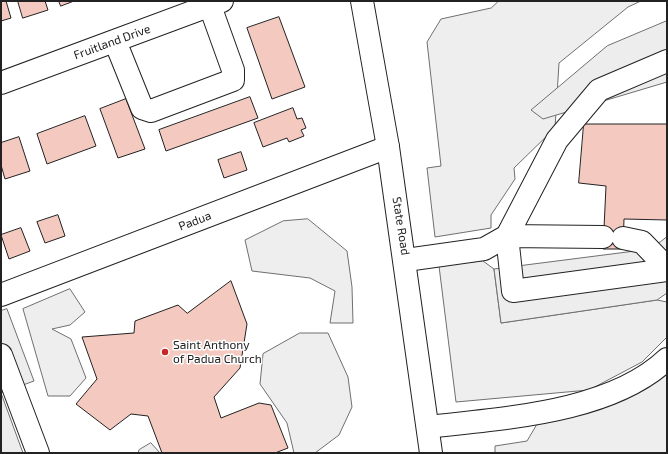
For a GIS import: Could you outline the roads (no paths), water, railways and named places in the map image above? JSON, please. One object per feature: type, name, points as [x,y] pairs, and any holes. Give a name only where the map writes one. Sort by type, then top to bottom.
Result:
[{"type":"main road","name":"State Road","points":[[362,1],[406,260],[432,453]]},
{"type":"main road","points":[[115,41],[142,108],[151,111],[232,80],[233,70],[204,5]]},
{"type":"main road","name":"Fruitland Drive","points":[[1,83],[115,41],[204,5]]},
{"type":"main road","points":[[667,61],[599,90],[557,140],[507,236],[513,291],[667,269]]},
{"type":"main road","name":"Padua","points":[[1,295],[388,147]]},
{"type":"main road","points":[[406,260],[484,249],[507,236],[613,237],[642,242],[667,269]]},
{"type":"main road","points":[[1,354],[38,453]]},
{"type":"main road","points":[[428,427],[551,411],[599,398],[654,371],[667,359]]},
{"type":"place","name":"Saint Anthony of Padua Church","points":[[165,352]]}]
